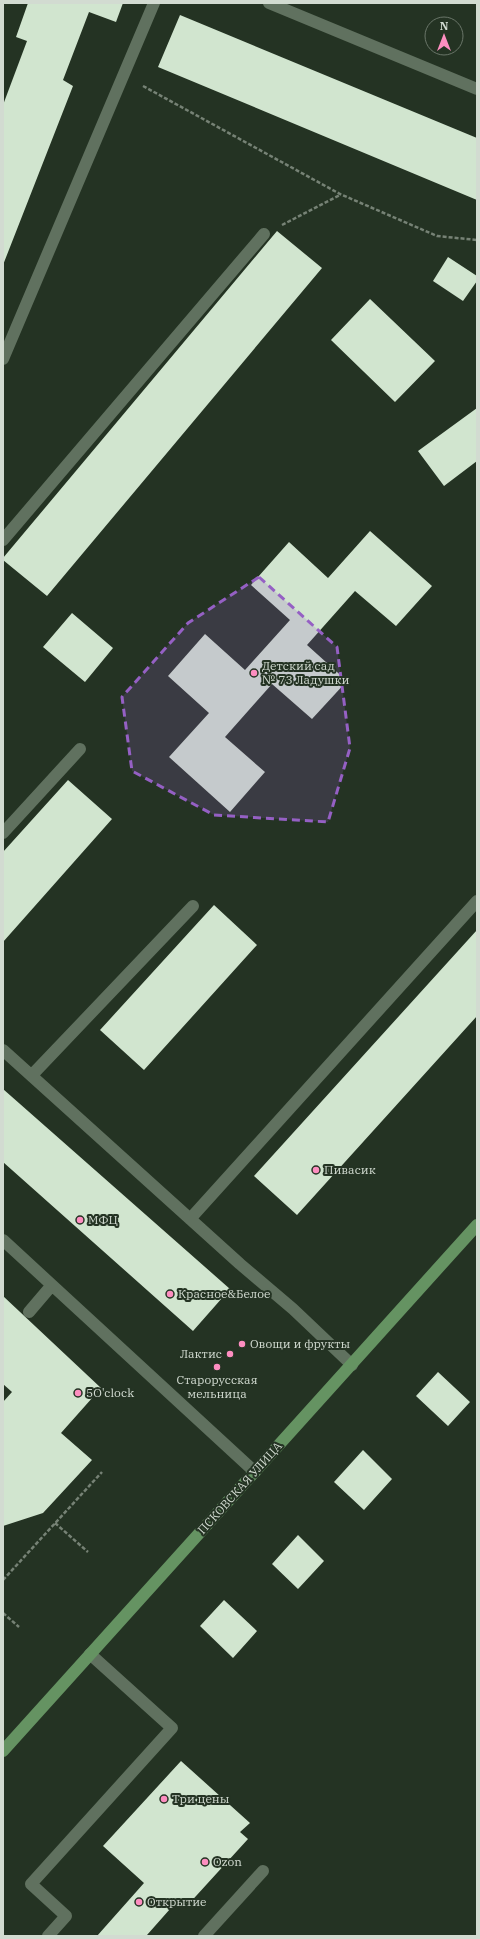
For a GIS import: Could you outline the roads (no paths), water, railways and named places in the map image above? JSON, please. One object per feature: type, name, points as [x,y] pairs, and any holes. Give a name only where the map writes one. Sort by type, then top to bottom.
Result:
[{"type":"main road","name":"ПСКОВСКАЯ УЛИЦА","points":[[3,1752],[477,1225]]},
{"type":"lane","points":[[3,359],[154,3]]},
{"type":"lane","points":[[269,3],[477,90]]},
{"type":"lane","points":[[3,540],[264,234]]},
{"type":"lane","points":[[3,833],[80,749]]},
{"type":"lane","points":[[190,1219],[477,901]]},
{"type":"lane","points":[[32,1075],[193,906]]},
{"type":"lane","points":[[3,1050],[292,1309],[352,1365]]},
{"type":"lane","points":[[3,1240],[255,1472]]},
{"type":"lane","points":[[29,1312],[52,1285]]},
{"type":"lane","points":[[48,1936],[66,1916],[31,1884],[172,1728],[90,1654]]},
{"type":"lane","points":[[204,1936],[262,1871]]},
{"type":"place","name":"Детский сад № 73 Ладушки","points":[[254,673]]},
{"type":"place","name":"Пивасик","points":[[316,1170]]},
{"type":"place","name":"МФЦ","points":[[80,1220]]},
{"type":"place","name":"Красное&Белое","points":[[170,1294]]},
{"type":"place","name":"Овощи и фрукты","points":[[242,1344]]},
{"type":"place","name":"Лактис","points":[[230,1354]]},
{"type":"place","name":"Старорусская мельница","points":[[217,1367]]},
{"type":"place","name":"5O'clock","points":[[78,1393]]},
{"type":"place","name":"Три цены","points":[[164,1799]]},
{"type":"place","name":"Ozon","points":[[205,1862]]},
{"type":"place","name":"Открытие","points":[[139,1902]]}]
